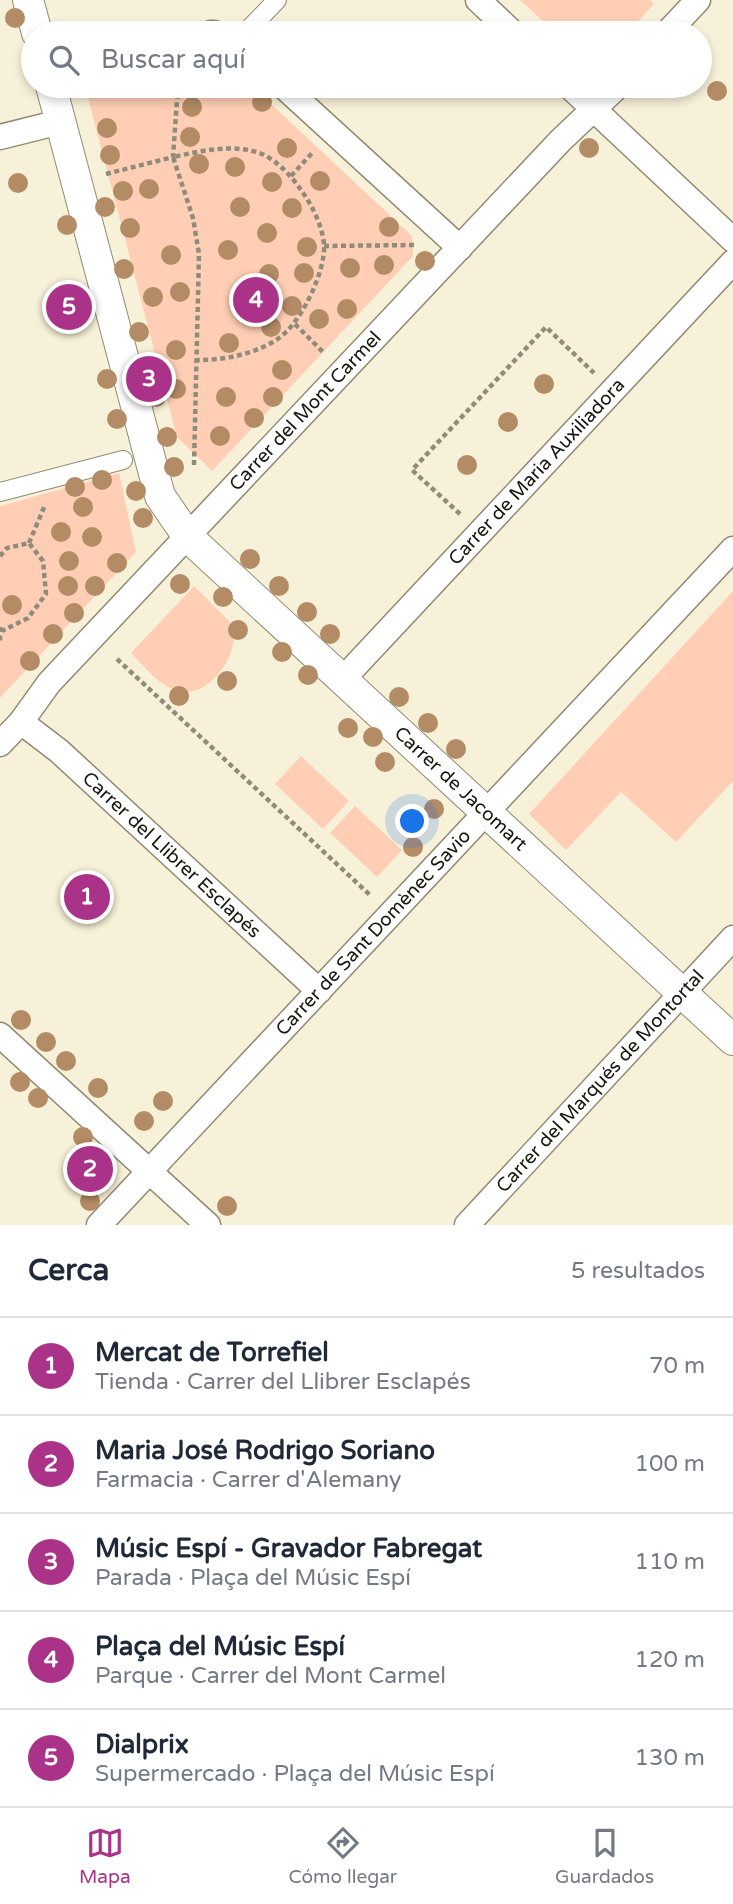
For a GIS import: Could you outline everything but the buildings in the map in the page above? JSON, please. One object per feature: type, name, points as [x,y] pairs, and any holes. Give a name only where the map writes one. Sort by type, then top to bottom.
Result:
[{"type":"street","points":[[28,0],[34,21]]},
{"type":"street","points":[[257,21],[277,0]]},
{"type":"street","points":[[478,0],[500,21]]},
{"type":"street","points":[[678,21],[698,0]]},
{"type":"street","name":"Carrer de Jacomart","points":[[54,98],[160,496],[188,537],[733,1040]]},
{"type":"street","points":[[296,98],[460,248]]},
{"type":"street","points":[[581,98],[733,240]]},
{"type":"street","name":"Carrer del Mont Carmel","points":[[0,744],[21,722],[49,682],[606,98]]},
{"type":"street","points":[[0,137],[60,122]]},
{"type":"street","name":"Carrer de Maria Auxiliadora","points":[[342,680],[733,262]]},
{"type":"street","points":[[0,492],[123,460]]},
{"type":"street","name":"Carrer de Sant Domènec Savio","points":[[99,1225],[733,549]]},
{"type":"street","name":"Carrer del Llibrer Esclapés","points":[[21,722],[59,751],[319,991]]},
{"type":"street","name":"Carrer del Marqués de Montortal","points":[[467,1225],[733,938]]},
{"type":"street","points":[[0,1035],[208,1225]]},
{"type":"path","points":[[177,98],[173,157],[192,218],[199,254],[194,465]]},
{"type":"path","points":[[291,176],[320,144]]},
{"type":"path","points":[[102,175],[204,150],[237,149],[263,155],[291,176],[317,220],[324,246],[316,284],[295,324],[279,339],[251,351],[223,360],[198,360]]},
{"type":"path","points":[[324,246],[417,245]]},
{"type":"path","points":[[295,324],[327,356]]},
{"type":"path","points":[[462,516],[412,470],[421,459],[546,327],[595,373]]},
{"type":"path","points":[[29,543],[58,477]]},
{"type":"path","points":[[0,556],[7,548],[29,543]]},
{"type":"path","points":[[0,641],[1,629],[28,618],[46,594],[43,561],[29,543]]},
{"type":"path","points":[[117,659],[373,898]]},
{"type":"shaded area","points":[[520,0],[650,0],[654,4],[638,21],[543,21]]},
{"type":"shaded area","points":[[88,98],[265,98],[412,236],[413,256],[212,471],[177,437]]},
{"type":"shaded area","points":[[119,473],[136,552],[0,698],[0,506]]},
{"type":"shaded area","points":[[194,586],[233,625],[234,636],[228,660],[212,681],[190,692],[178,691],[158,680],[131,653]]},
{"type":"shaded area","points":[[733,591],[733,781],[676,842],[621,792],[566,850],[529,814]]},
{"type":"shaded area","points":[[301,756],[349,801],[323,829],[275,784]]},
{"type":"shaded area","points":[[355,806],[402,850],[377,877],[330,833]]},
{"type":"place","name":"Plaça del Músic Espí","points":[[256,300]]},
{"type":"place","name":"Dialprix","points":[[69,307]]},
{"type":"place","name":"Músic Espí - Gravador Fabregat","points":[[149,379]]},
{"type":"place","name":"Mercat de Torrefiel","points":[[87,897]]},
{"type":"place","name":"Maria José Rodrigo Soriano","points":[[90,1169]]}]
